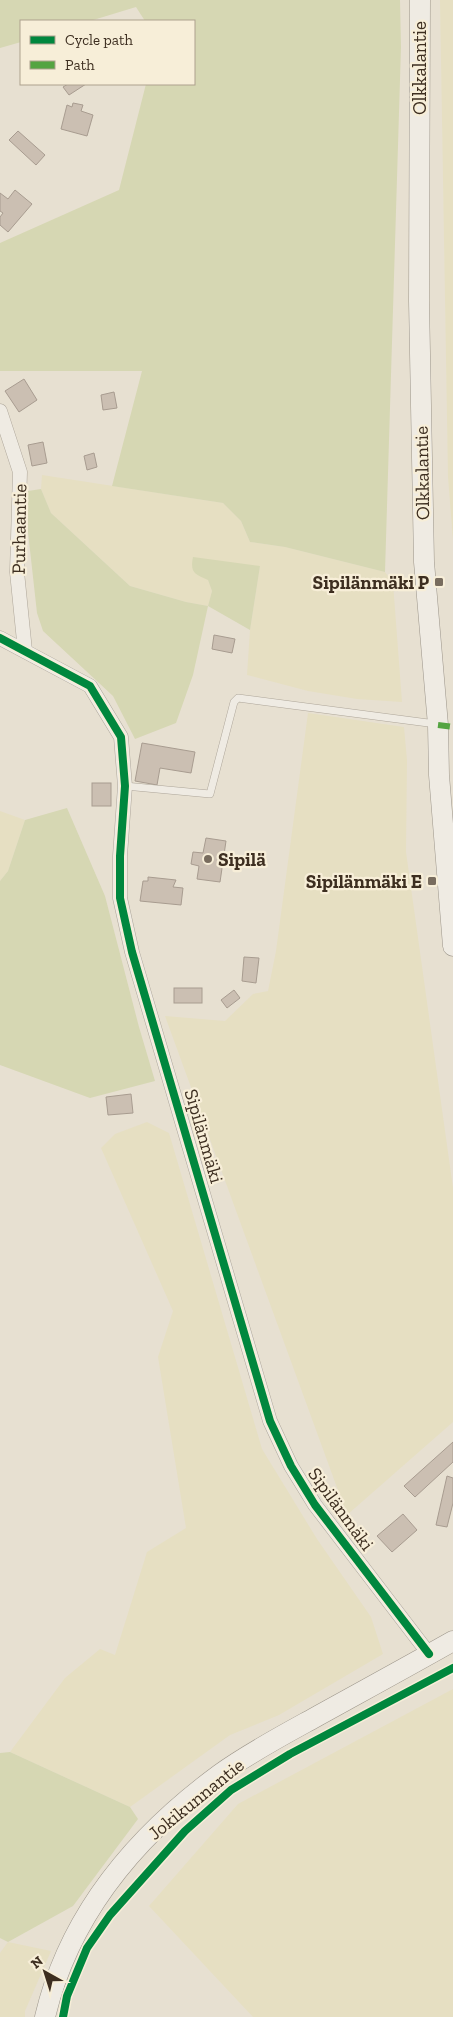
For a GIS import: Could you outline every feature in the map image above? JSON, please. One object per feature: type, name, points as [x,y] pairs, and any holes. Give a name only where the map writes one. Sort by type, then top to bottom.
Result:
[{"type":"street","name":"Olkkalantie","points":[[420,0],[418,301],[424,552],[453,946]]},
{"type":"street","name":"Purhaantie","points":[[0,411],[20,472],[17,572],[26,651]]},
{"type":"street","name":"Sipilänmäki","points":[[0,638],[90,686],[121,737],[125,786],[120,856],[120,898],[132,952],[270,1421],[291,1466],[315,1505],[429,1654]]},
{"type":"street","name":"Jokikunnantie","points":[[44,2017],[70,1944],[91,1908],[133,1851],[170,1814],[221,1774],[280,1737],[453,1641]]},
{"type":"lane","points":[[125,786],[210,794],[234,702],[238,698],[438,725]]},
{"type":"shaded area","points":[[440,0],[453,0],[453,540],[448,477]]},
{"type":"shaded area","points":[[42,475],[223,503],[241,521],[250,542],[285,547],[385,572],[393,583],[402,702],[357,699],[308,691],[247,675],[250,630],[260,566],[208,580],[212,591],[208,606],[186,602],[130,586],[51,513],[41,489]]},
{"type":"shaded area","points":[[308,713],[404,727],[407,760],[406,852],[453,1188],[453,1422],[347,1515],[165,1016],[225,1021],[253,994],[268,991],[276,951]]},
{"type":"shaded area","points":[[0,811],[25,820],[8,871],[0,881]]},
{"type":"shaded area","points":[[147,1122],[169,1133],[262,1449],[317,1539],[371,1617],[383,1654],[279,1715],[230,1735],[130,1807],[10,1752],[65,1678],[100,1649],[115,1655],[147,1552],[186,1528],[158,1357],[173,1311],[101,1148],[115,1134]]},
{"type":"shaded area","points":[[453,1689],[453,2017],[253,2017],[149,1906],[238,1804]]},
{"type":"shaded area","points":[[8,1942],[51,1951],[25,2011],[25,2017],[0,2017],[0,1953]]},
{"type":"green space","points":[[0,0],[400,0],[401,47],[385,572],[285,547],[250,542],[241,521],[223,503],[112,486],[142,371],[0,371],[0,243],[119,190],[146,85],[195,85],[195,20],[144,20],[136,7],[93,20],[20,20],[20,42],[0,48]]},
{"type":"green space","points":[[41,489],[51,513],[130,586],[186,602],[208,606],[193,675],[176,723],[135,739],[113,696],[43,631],[37,613],[28,532],[28,491]]},
{"type":"green space","points":[[193,557],[260,566],[250,630],[208,606],[212,591],[208,580],[194,572],[192,566]]},
{"type":"green space","points":[[67,808],[105,896],[155,1081],[90,1098],[0,1065],[0,881],[8,871],[25,820]]},
{"type":"green space","points":[[10,1752],[130,1807],[138,1819],[73,1906],[8,1942],[0,1938],[0,1753]]},
{"type":"building","points":[[66,85],[84,85],[69,95],[63,87]]},
{"type":"building","points":[[73,103],[83,105],[81,111],[93,115],[87,136],[61,129],[67,105],[72,107]]},
{"type":"building","points":[[18,131],[45,155],[36,165],[9,140]]},
{"type":"building","points":[[15,190],[32,204],[8,232],[0,225],[0,217],[3,213],[0,211],[0,193],[8,199]]},
{"type":"building","points":[[24,379],[37,400],[19,412],[5,391]]},
{"type":"building","points":[[114,392],[117,408],[103,410],[101,395]]},
{"type":"building","points":[[43,442],[47,463],[32,466],[28,445]]},
{"type":"building","points":[[94,453],[97,467],[87,470],[84,456]]},
{"type":"building","points":[[214,635],[235,639],[232,653],[212,649]]},
{"type":"building","points":[[142,743],[195,752],[191,773],[160,768],[157,785],[135,781]]},
{"type":"building","points":[[92,783],[111,783],[111,806],[92,806]]},
{"type":"building","name":"Sipilä","points":[[206,838],[226,841],[220,882],[197,879],[199,866],[191,864],[193,852],[203,853]]},
{"type":"building","points":[[148,877],[176,880],[173,887],[183,888],[181,905],[140,901],[143,881],[148,881]]},
{"type":"building","points":[[244,957],[259,958],[256,983],[242,981]]},
{"type":"building","points":[[174,988],[202,988],[202,1003],[174,1003]]},
{"type":"building","points":[[234,990],[240,998],[227,1008],[221,1000]]},
{"type":"building","points":[[131,1094],[133,1113],[108,1115],[106,1097]]},
{"type":"building","points":[[453,1442],[453,1462],[415,1497],[404,1486]]},
{"type":"building","points":[[447,1476],[453,1478],[453,1503],[447,1527],[436,1525]]},
{"type":"building","points":[[403,1514],[417,1530],[392,1552],[377,1536]]},
{"type":"marked path","points":[[438,725],[453,727]]},
{"type":"cycle path","points":[[0,638],[90,686],[121,737],[125,786],[120,856],[120,898],[132,952],[270,1421],[291,1466],[315,1505],[429,1654]]},
{"type":"cycle path","points":[[63,2017],[67,1996],[87,1948],[110,1915],[185,1831],[231,1790],[290,1754],[453,1668]]},
{"type":"place","name":"Sipilänmäki P","points":[[439,582]]},
{"type":"place","name":"Sipilä","points":[[208,859]]},
{"type":"place","name":"Sipilänmäki E","points":[[432,881]]}]
